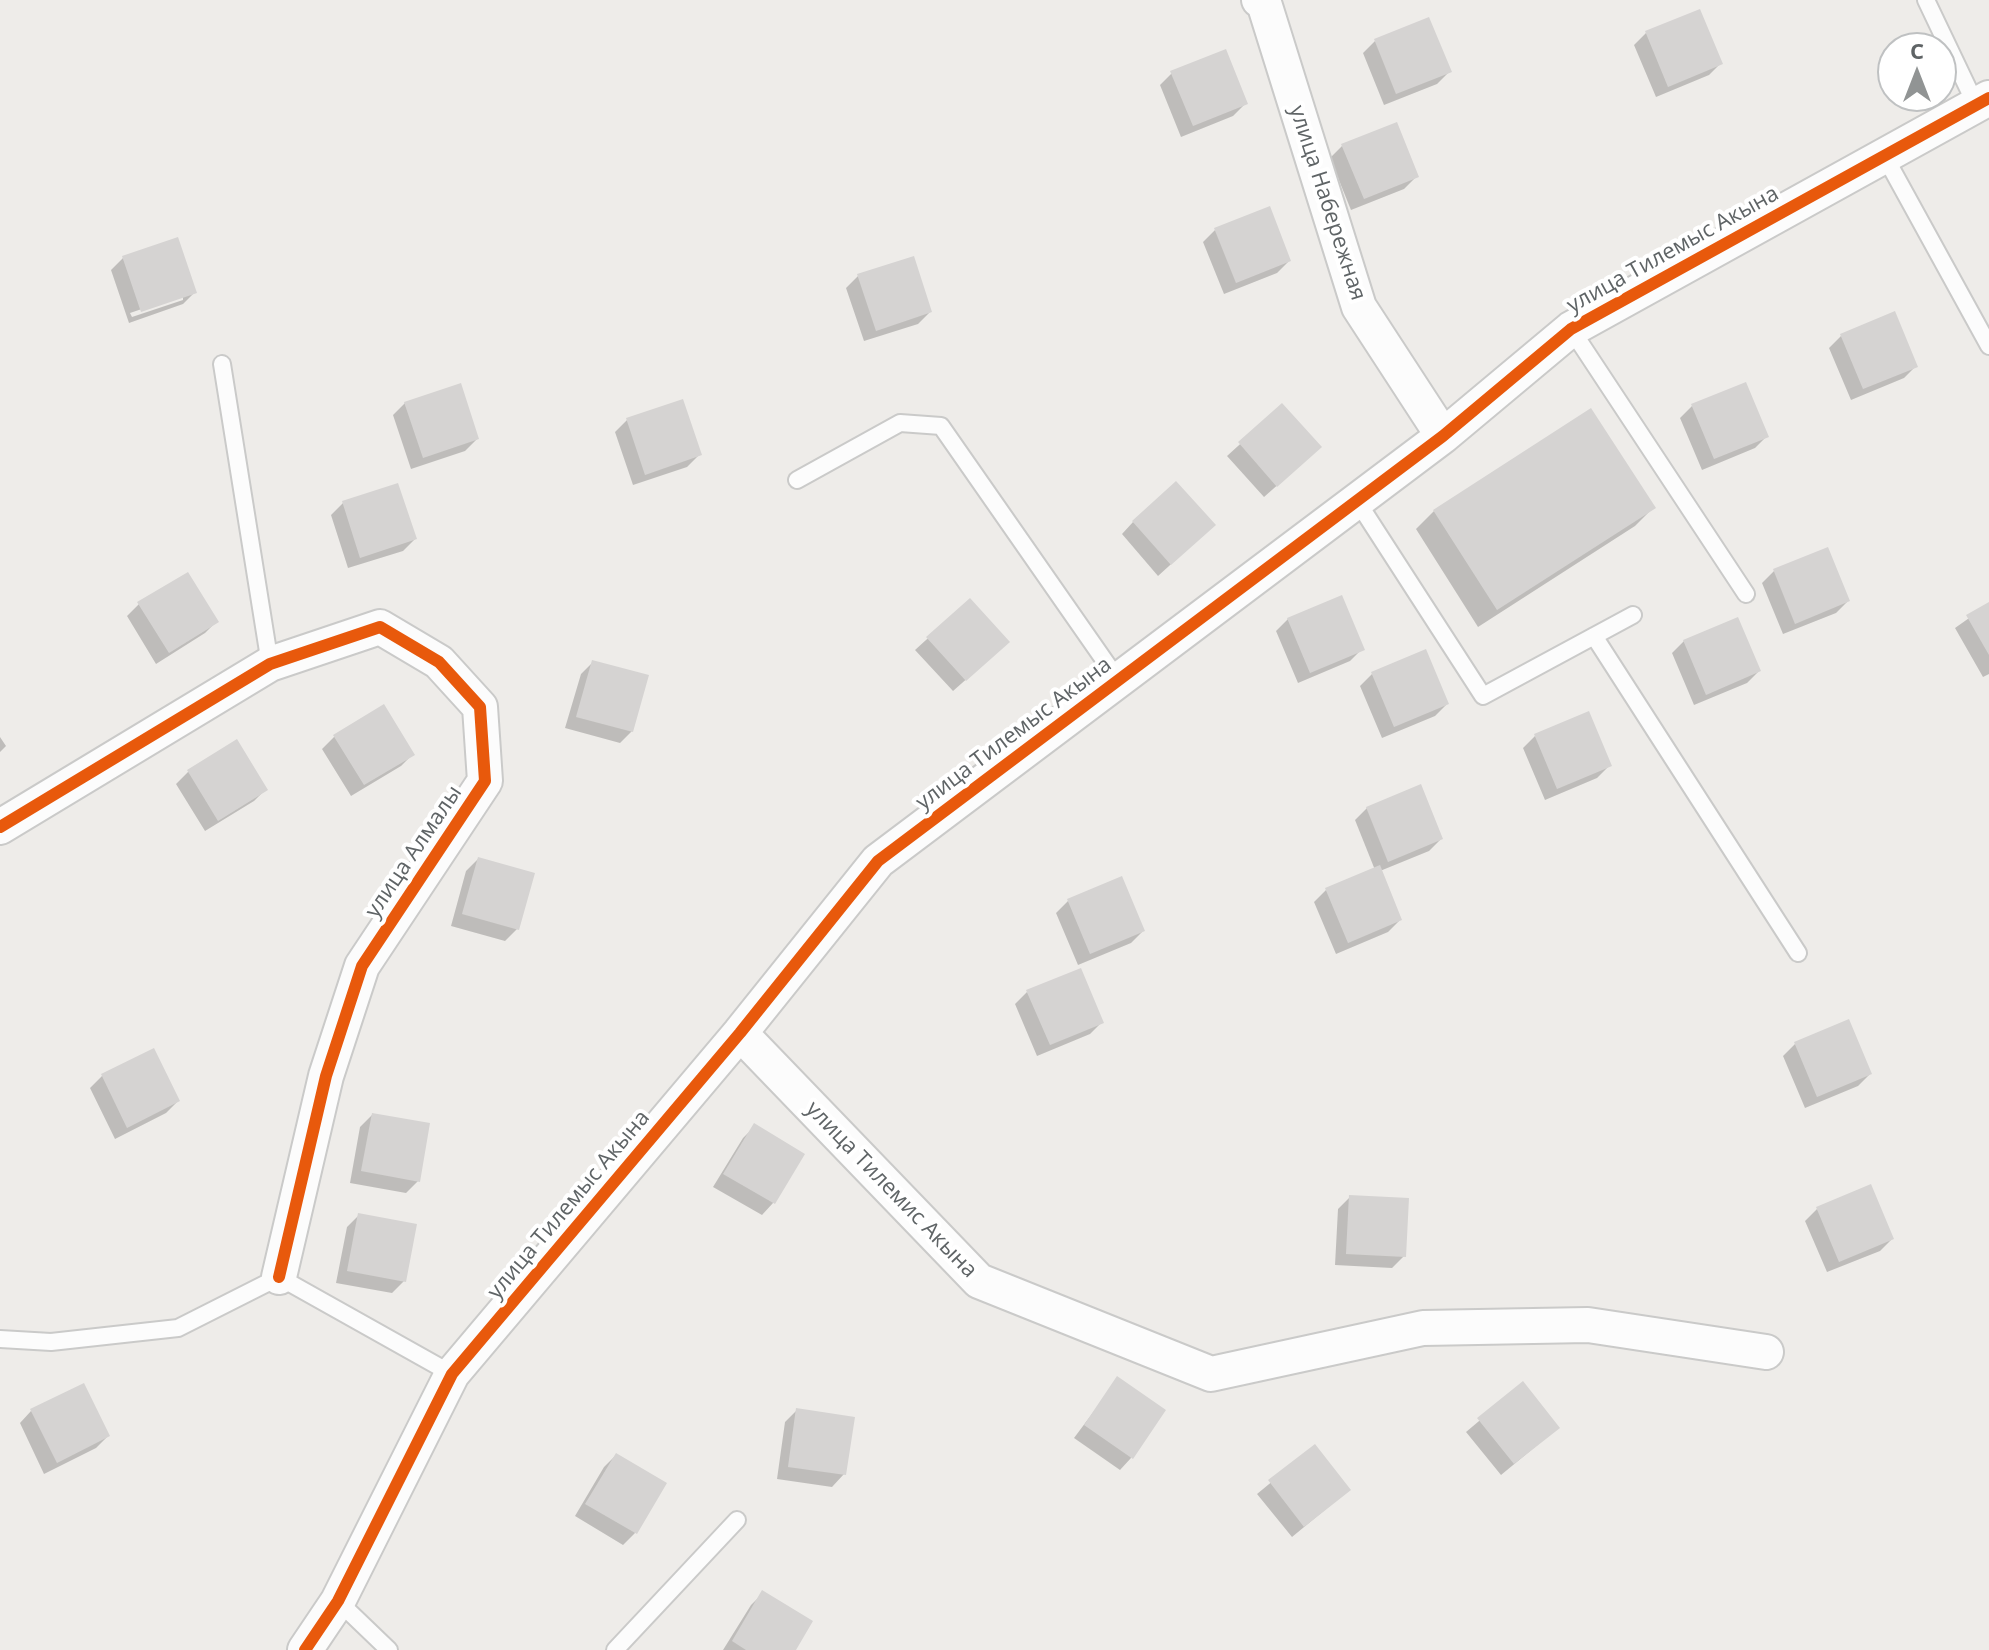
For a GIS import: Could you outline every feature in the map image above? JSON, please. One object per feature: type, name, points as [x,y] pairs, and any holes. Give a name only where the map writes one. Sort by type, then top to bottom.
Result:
[{"type":"street","name":"улица Набережная","points":[[1259,0],[1264,3],[1359,307],[1443,436]]},
{"type":"street","name":"улица Тилемыс Акына","points":[[305,1650],[338,1601],[452,1374],[740,1033],[878,861],[1443,436],[1571,329],[1983,102]]},
{"type":"street","name":"улица Алмалы","points":[[0,827],[270,664],[380,627],[439,662],[480,707],[485,781],[362,966],[326,1076],[279,1277]]},
{"type":"street","name":"улица Тилемис Акына","points":[[740,1033],[979,1281],[1211,1374],[1423,1328],[1588,1325],[1766,1352]]},
{"type":"lane","points":[[1926,0],[1983,102]]},
{"type":"lane","points":[[1884,155],[1989,346]]},
{"type":"lane","points":[[1571,329],[1746,594]]},
{"type":"lane","points":[[222,364],[270,664]]},
{"type":"lane","points":[[797,480],[900,423],[941,426],[1118,680]]},
{"type":"lane","points":[[1357,501],[1483,696],[1633,615]]},
{"type":"lane","points":[[1594,636],[1798,953]]},
{"type":"lane","points":[[0,1339],[51,1342],[178,1328],[279,1277],[452,1374]]},
{"type":"lane","points":[[615,1650],[737,1520]]},
{"type":"lane","points":[[338,1601],[389,1650]]},
{"type":"building","points":[[1700,9],[1723,64],[1668,87],[1645,31]]},
{"type":"building","points":[[1429,17],[1452,72],[1396,94],[1374,39]]},
{"type":"building","points":[[1226,49],[1248,104],[1193,126],[1170,71]]},
{"type":"building","points":[[1397,122],[1419,177],[1364,199],[1341,144]]},
{"type":"building","points":[[1270,206],[1291,261],[1236,283],[1214,228]]},
{"type":"building","points":[[178,237],[197,293],[141,312],[122,256]]},
{"type":"building","points":[[914,256],[932,312],[876,331],[857,274]]},
{"type":"building","points":[[1895,311],[1918,367],[1863,389],[1840,334]]},
{"type":"building","points":[[1746,382],[1769,437],[1714,459],[1691,404]]},
{"type":"building","points":[[461,383],[479,439],[423,458],[404,402]]},
{"type":"building","points":[[683,399],[702,455],[645,475],[626,418]]},
{"type":"building","points":[[1282,403],[1322,447],[1277,487],[1238,442]]},
{"type":"building","points":[[1591,408],[1656,508],[1497,610],[1433,510]]},
{"type":"building","points":[[1176,481],[1216,525],[1171,565],[1132,521]]},
{"type":"building","points":[[398,483],[417,539],[360,558],[342,501]]},
{"type":"building","points":[[1828,547],[1850,601],[1795,624],[1773,569]]},
{"type":"building","points":[[188,572],[219,622],[169,653],[137,602]]},
{"type":"building","points":[[1342,595],[1365,650],[1310,673],[1287,618]]},
{"type":"building","points":[[970,598],[1010,642],[966,681],[926,637]]},
{"type":"building","points":[[1989,602],[1989,655],[1966,615]]},
{"type":"building","points":[[1738,617],[1761,671],[1706,695],[1683,640]]},
{"type":"building","points":[[1426,649],[1449,704],[1394,727],[1371,672]]},
{"type":"building","points":[[592,660],[649,675],[633,732],[576,717]]},
{"type":"building","points":[[384,704],[415,755],[364,785],[333,735]]},
{"type":"building","points":[[1589,711],[1612,766],[1557,789],[1534,734]]},
{"type":"building","points":[[237,739],[268,790],[218,821],[187,770]]},
{"type":"building","points":[[1421,784],[1443,839],[1388,862],[1366,807]]},
{"type":"building","points":[[478,857],[535,873],[519,930],[462,914]]},
{"type":"building","points":[[1380,865],[1402,920],[1348,943],[1325,888]]},
{"type":"building","points":[[1122,876],[1145,931],[1090,954],[1067,899]]},
{"type":"building","points":[[1081,968],[1104,1023],[1050,1045],[1026,990]]},
{"type":"building","points":[[1849,1019],[1872,1074],[1817,1097],[1794,1042]]},
{"type":"building","points":[[154,1048],[180,1101],[127,1128],[101,1074]]},
{"type":"building","points":[[372,1113],[430,1123],[420,1182],[361,1171]]},
{"type":"building","points":[[754,1123],[805,1154],[775,1204],[723,1174]]},
{"type":"building","points":[[1871,1184],[1894,1239],[1839,1262],[1816,1207]]},
{"type":"building","points":[[1349,1195],[1409,1198],[1406,1257],[1346,1254]]},
{"type":"building","points":[[358,1213],[417,1224],[406,1282],[347,1271]]},
{"type":"building","points":[[1117,1376],[1166,1410],[1133,1459],[1084,1425]]},
{"type":"building","points":[[1523,1381],[1560,1428],[1514,1464],[1477,1418]]},
{"type":"building","points":[[84,1383],[110,1436],[57,1463],[30,1409]]},
{"type":"building","points":[[796,1408],[855,1417],[846,1475],[788,1467]]},
{"type":"building","points":[[1315,1444],[1351,1490],[1304,1527],[1268,1480]]},
{"type":"building","points":[[616,1453],[667,1483],[637,1534],[585,1504]]},
{"type":"building","points":[[762,1590],[813,1621],[796,1650],[746,1650],[732,1641]]},
{"type":"cycle path","points":[[305,1650],[338,1601],[452,1374],[740,1033],[878,861],[1443,436],[1571,329],[1989,98]]},
{"type":"cycle path","points":[[0,827],[270,664],[380,627],[439,662],[480,707],[485,781],[362,966],[326,1076],[279,1277]]}]
